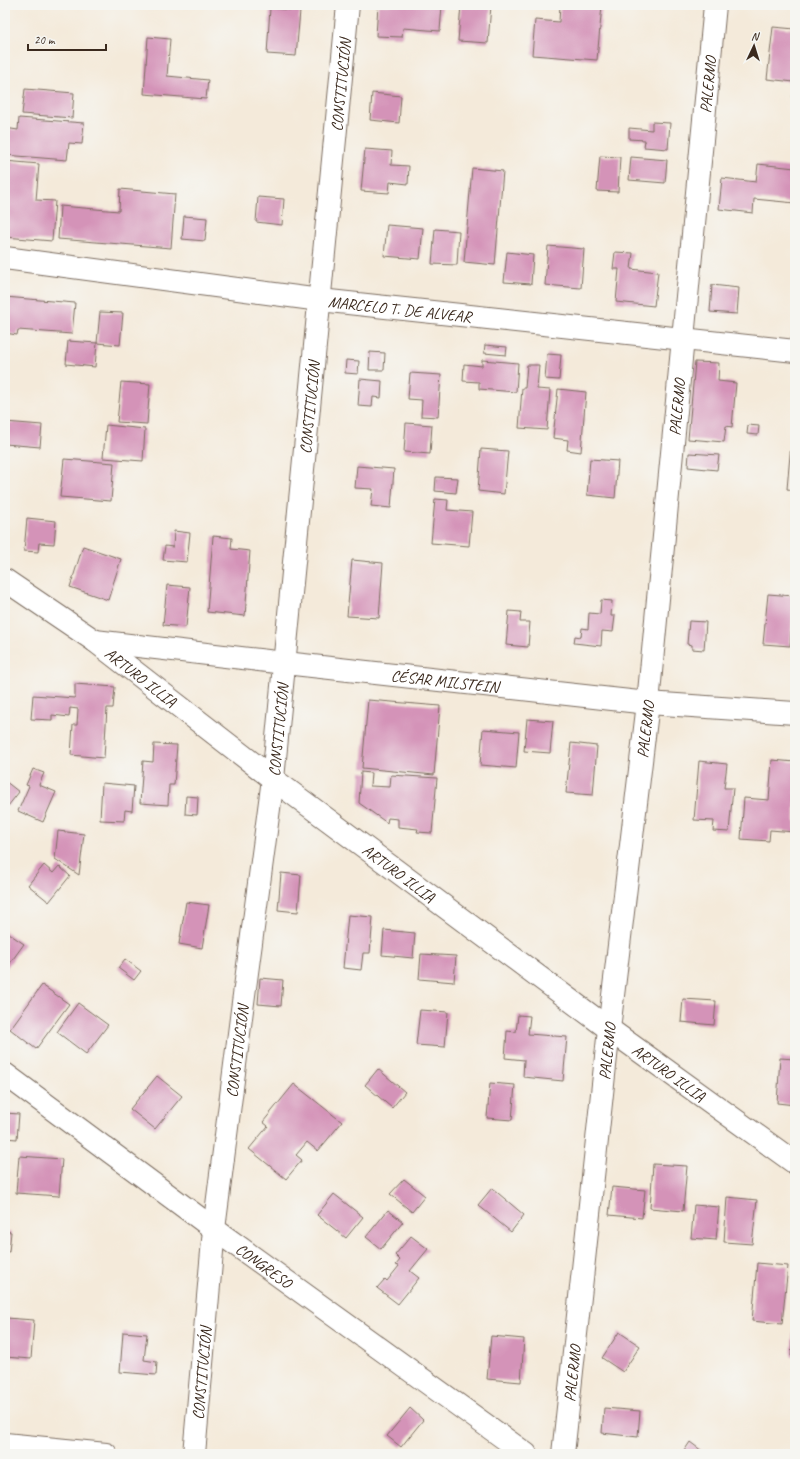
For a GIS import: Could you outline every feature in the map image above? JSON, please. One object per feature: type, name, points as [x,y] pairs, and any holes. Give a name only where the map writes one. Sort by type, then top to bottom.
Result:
[{"type":"street","name":"CONSTITUCIÓN","points":[[194,1454],[214,1229],[273,779],[348,5]]},
{"type":"street","name":"PALERMO","points":[[563,1454],[609,1028],[648,703],[716,5]]},
{"type":"street","name":"MARCELO T. DE ALVEAR","points":[[5,258],[320,300],[795,351]]},
{"type":"street","name":"ARTURO ILLIA","points":[[5,580],[95,640],[273,779],[609,1028],[795,1163]]},
{"type":"street","name":"CÉSAR MILSTEIN","points":[[95,640],[285,663],[648,703],[795,713]]},
{"type":"street","name":"CONGRESO","points":[[5,1074],[214,1229],[526,1454]]},
{"type":"street","points":[[5,1444],[106,1454]]},
{"type":"building","points":[[378,5],[442,5],[440,31],[403,28],[402,37],[376,36]]},
{"type":"building","points":[[461,5],[491,5],[488,43],[458,41]]},
{"type":"building","points":[[560,5],[602,5],[597,60],[532,55],[535,20],[559,22]]},
{"type":"building","points":[[270,8],[300,11],[296,56],[267,54]]},
{"type":"building","points":[[773,27],[795,29],[795,99],[792,99],[794,82],[767,79]]},
{"type":"building","points":[[148,37],[170,39],[167,76],[208,80],[206,99],[144,94]]},
{"type":"building","points":[[25,89],[74,93],[72,118],[22,114]]},
{"type":"building","points":[[372,93],[401,96],[399,123],[370,120]]},
{"type":"building","points":[[19,118],[84,123],[82,144],[69,143],[67,160],[5,155],[5,128],[18,130]]},
{"type":"building","points":[[652,122],[670,123],[668,149],[644,147],[645,140],[629,139],[629,128],[652,130]]},
{"type":"building","points":[[365,149],[392,151],[391,165],[409,166],[408,184],[390,182],[389,193],[361,191]]},
{"type":"building","points":[[600,156],[620,157],[618,192],[597,191]]},
{"type":"building","points":[[631,157],[667,160],[665,183],[629,180]]},
{"type":"building","points":[[5,161],[39,164],[36,200],[55,201],[52,241],[5,237]]},
{"type":"building","points":[[758,164],[795,168],[795,203],[754,199],[753,213],[719,209],[722,178],[756,182]]},
{"type":"building","points":[[472,168],[503,171],[495,265],[464,262]]},
{"type":"building","points":[[120,189],[175,194],[171,248],[58,239],[60,206],[119,211]]},
{"type":"building","points":[[258,197],[284,199],[282,225],[256,222]]},
{"type":"building","points":[[184,216],[207,218],[205,241],[182,239]]},
{"type":"building","points":[[387,225],[423,228],[420,259],[384,256]]},
{"type":"building","points":[[435,229],[459,231],[457,265],[432,264]]},
{"type":"building","points":[[548,246],[584,249],[581,288],[545,285]]},
{"type":"building","points":[[507,252],[533,255],[531,284],[504,282]]},
{"type":"building","points":[[615,252],[633,253],[631,269],[658,272],[654,306],[616,302],[619,269],[613,269]]},
{"type":"building","points":[[712,285],[739,288],[737,314],[710,312]]},
{"type":"building","points":[[5,297],[75,303],[72,334],[18,330],[17,335],[5,333]]},
{"type":"building","points":[[100,312],[123,313],[120,345],[97,343]]},
{"type":"building","points":[[68,341],[97,343],[95,367],[66,364]]},
{"type":"building","points":[[485,345],[507,347],[506,355],[484,353]]},
{"type":"building","points":[[370,352],[385,353],[384,370],[369,370]]},
{"type":"building","points":[[547,354],[561,355],[559,380],[545,379]]},
{"type":"building","points":[[346,360],[359,361],[358,374],[345,373]]},
{"type":"building","points":[[482,360],[518,363],[516,392],[479,389],[479,382],[463,381],[464,364],[482,366]]},
{"type":"building","points":[[695,362],[719,363],[718,381],[736,383],[732,427],[726,426],[724,442],[688,439]]},
{"type":"building","points":[[527,365],[539,365],[537,389],[550,390],[547,430],[519,428],[522,388],[525,388]]},
{"type":"building","points":[[410,373],[441,375],[438,417],[421,416],[422,400],[408,399]]},
{"type":"building","points":[[360,379],[382,381],[381,398],[373,397],[372,407],[358,406]]},
{"type":"building","points":[[121,382],[150,384],[147,424],[117,422]]},
{"type":"building","points":[[558,389],[586,392],[581,452],[567,450],[568,440],[553,438]]},
{"type":"building","points":[[793,421],[795,421],[795,490],[787,489]]},
{"type":"building","points":[[5,422],[42,425],[40,447],[5,444]]},
{"type":"building","points":[[406,423],[432,425],[430,454],[404,452]]},
{"type":"building","points":[[106,425],[145,429],[143,461],[103,458]]},
{"type":"building","points":[[748,425],[759,426],[758,435],[747,434]]},
{"type":"building","points":[[481,449],[508,451],[504,494],[478,491]]},
{"type":"building","points":[[689,453],[719,455],[717,470],[688,467]]},
{"type":"building","points":[[64,459],[114,463],[111,501],[60,497]]},
{"type":"building","points":[[590,459],[618,461],[615,498],[587,495]]},
{"type":"building","points":[[357,466],[394,469],[391,508],[371,506],[373,489],[355,488]]},
{"type":"building","points":[[436,477],[458,478],[456,493],[435,491]]},
{"type":"building","points":[[435,499],[448,500],[447,510],[472,512],[469,546],[431,543]]},
{"type":"building","points":[[27,518],[56,521],[54,544],[39,543],[38,552],[24,551]]},
{"type":"building","points":[[174,531],[190,533],[187,562],[163,560],[165,546],[173,547]]},
{"type":"building","points":[[213,536],[232,538],[231,549],[250,551],[245,616],[207,612]]},
{"type":"building","points":[[83,546],[121,559],[108,600],[70,587]]},
{"type":"building","points":[[352,560],[383,563],[379,618],[347,616]]},
{"type":"building","points":[[167,585],[190,587],[186,627],[163,625]]},
{"type":"building","points":[[768,594],[794,596],[790,646],[763,644]]},
{"type":"building","points":[[601,600],[612,601],[611,616],[615,616],[613,632],[602,631],[601,646],[574,643],[575,636],[581,637],[582,628],[588,629],[589,613],[600,614]]},
{"type":"building","points":[[509,611],[521,612],[520,622],[530,622],[528,647],[506,645]]},
{"type":"building","points":[[689,621],[706,622],[704,650],[692,649],[692,645],[687,644]]},
{"type":"building","points":[[75,684],[115,687],[113,708],[107,708],[104,758],[71,755],[73,725],[77,725],[78,709],[70,708],[69,717],[52,715],[52,720],[31,719],[33,695],[75,698]]},
{"type":"building","points":[[368,700],[440,706],[434,775],[362,768]]},
{"type":"building","points":[[527,719],[553,721],[550,753],[524,751]]},
{"type":"building","points":[[483,729],[519,732],[516,768],[480,765]]},
{"type":"building","points":[[571,743],[597,746],[593,795],[566,793]]},
{"type":"building","points":[[154,744],[177,745],[174,785],[169,785],[168,805],[140,803],[143,761],[153,762]]},
{"type":"building","points":[[772,760],[795,762],[795,832],[770,830],[769,841],[741,839],[744,798],[769,800]]},
{"type":"building","points":[[699,761],[727,764],[724,788],[733,788],[729,832],[713,831],[714,821],[694,820]]},
{"type":"building","points":[[33,769],[44,773],[39,785],[56,792],[43,822],[18,811],[29,786],[26,785]]},
{"type":"building","points":[[361,772],[371,773],[370,786],[390,787],[391,775],[437,778],[432,833],[417,832],[418,829],[398,827],[398,819],[388,818],[387,823],[359,803]]},
{"type":"building","points":[[5,781],[19,792],[8,806],[5,804]]},
{"type":"building","points":[[102,783],[134,786],[132,811],[125,810],[124,821],[100,820]]},
{"type":"building","points":[[186,796],[198,797],[197,815],[185,814]]},
{"type":"building","points":[[58,831],[84,834],[79,875],[55,859]]},
{"type":"building","points":[[44,865],[53,873],[59,866],[70,876],[49,902],[28,885]]},
{"type":"building","points":[[281,873],[301,875],[298,912],[278,910]]},
{"type":"building","points":[[186,902],[209,905],[202,948],[179,944]]},
{"type":"building","points":[[348,915],[373,917],[370,953],[363,953],[361,970],[343,968]]},
{"type":"building","points":[[384,930],[415,933],[413,958],[382,955]]},
{"type":"building","points":[[5,931],[24,944],[5,970]]},
{"type":"building","points":[[421,954],[456,956],[454,982],[419,979]]},
{"type":"building","points":[[125,959],[141,971],[134,980],[118,968]]},
{"type":"building","points":[[260,978],[283,980],[281,1006],[258,1004]]},
{"type":"building","points":[[42,985],[69,1004],[36,1049],[10,1029]]},
{"type":"building","points":[[683,999],[716,1001],[714,1025],[681,1022]]},
{"type":"building","points":[[78,1003],[108,1025],[86,1054],[57,1032]]},
{"type":"building","points":[[420,1010],[448,1012],[445,1047],[416,1045]]},
{"type":"building","points":[[518,1015],[530,1016],[528,1034],[567,1037],[563,1081],[523,1077],[524,1060],[505,1058],[507,1031],[516,1032]]},
{"type":"building","points":[[780,1058],[795,1059],[795,1105],[777,1103]]},
{"type":"building","points":[[378,1069],[405,1092],[392,1108],[365,1085]]},
{"type":"building","points":[[157,1076],[182,1096],[155,1129],[130,1109]]},
{"type":"building","points":[[490,1083],[515,1085],[512,1120],[487,1118]]},
{"type":"building","points":[[294,1084],[342,1122],[318,1151],[307,1142],[296,1155],[302,1160],[286,1179],[249,1149],[268,1126],[263,1122]]},
{"type":"building","points":[[5,1113],[19,1114],[17,1139],[5,1138]]},
{"type":"building","points":[[19,1156],[62,1159],[59,1196],[16,1193]]},
{"type":"building","points":[[653,1164],[687,1166],[683,1211],[650,1208]]},
{"type":"building","points":[[404,1179],[425,1196],[412,1212],[390,1194]]},
{"type":"building","points":[[612,1187],[645,1190],[642,1218],[609,1215]]},
{"type":"building","points":[[492,1188],[524,1215],[511,1232],[478,1205]]},
{"type":"building","points":[[334,1194],[363,1217],[346,1238],[317,1215]]},
{"type":"building","points":[[727,1197],[757,1200],[752,1244],[724,1242]]},
{"type":"building","points":[[694,1205],[719,1207],[716,1240],[691,1238]]},
{"type":"building","points":[[388,1210],[403,1222],[381,1249],[366,1237]]},
{"type":"building","points":[[5,1231],[11,1232],[9,1252],[5,1251]]},
{"type":"building","points":[[411,1236],[428,1249],[410,1271],[419,1278],[398,1304],[377,1288],[385,1279],[387,1281],[399,1266],[396,1265],[400,1260],[395,1255]]},
{"type":"building","points":[[757,1263],[788,1266],[782,1324],[752,1321]]},
{"type":"building","points":[[6,1318],[34,1320],[31,1359],[5,1357]]},
{"type":"building","points":[[123,1332],[147,1334],[144,1360],[157,1362],[156,1375],[120,1372]]},
{"type":"building","points":[[619,1332],[640,1346],[623,1372],[602,1358]]},
{"type":"building","points":[[793,1332],[795,1332],[795,1356],[791,1356]]},
{"type":"building","points":[[491,1336],[524,1339],[521,1382],[487,1379]]},
{"type":"building","points":[[410,1408],[423,1420],[401,1447],[387,1436]]},
{"type":"building","points":[[604,1408],[640,1411],[638,1437],[602,1433]]},
{"type":"building","points":[[690,1442],[706,1454],[682,1454]]}]
